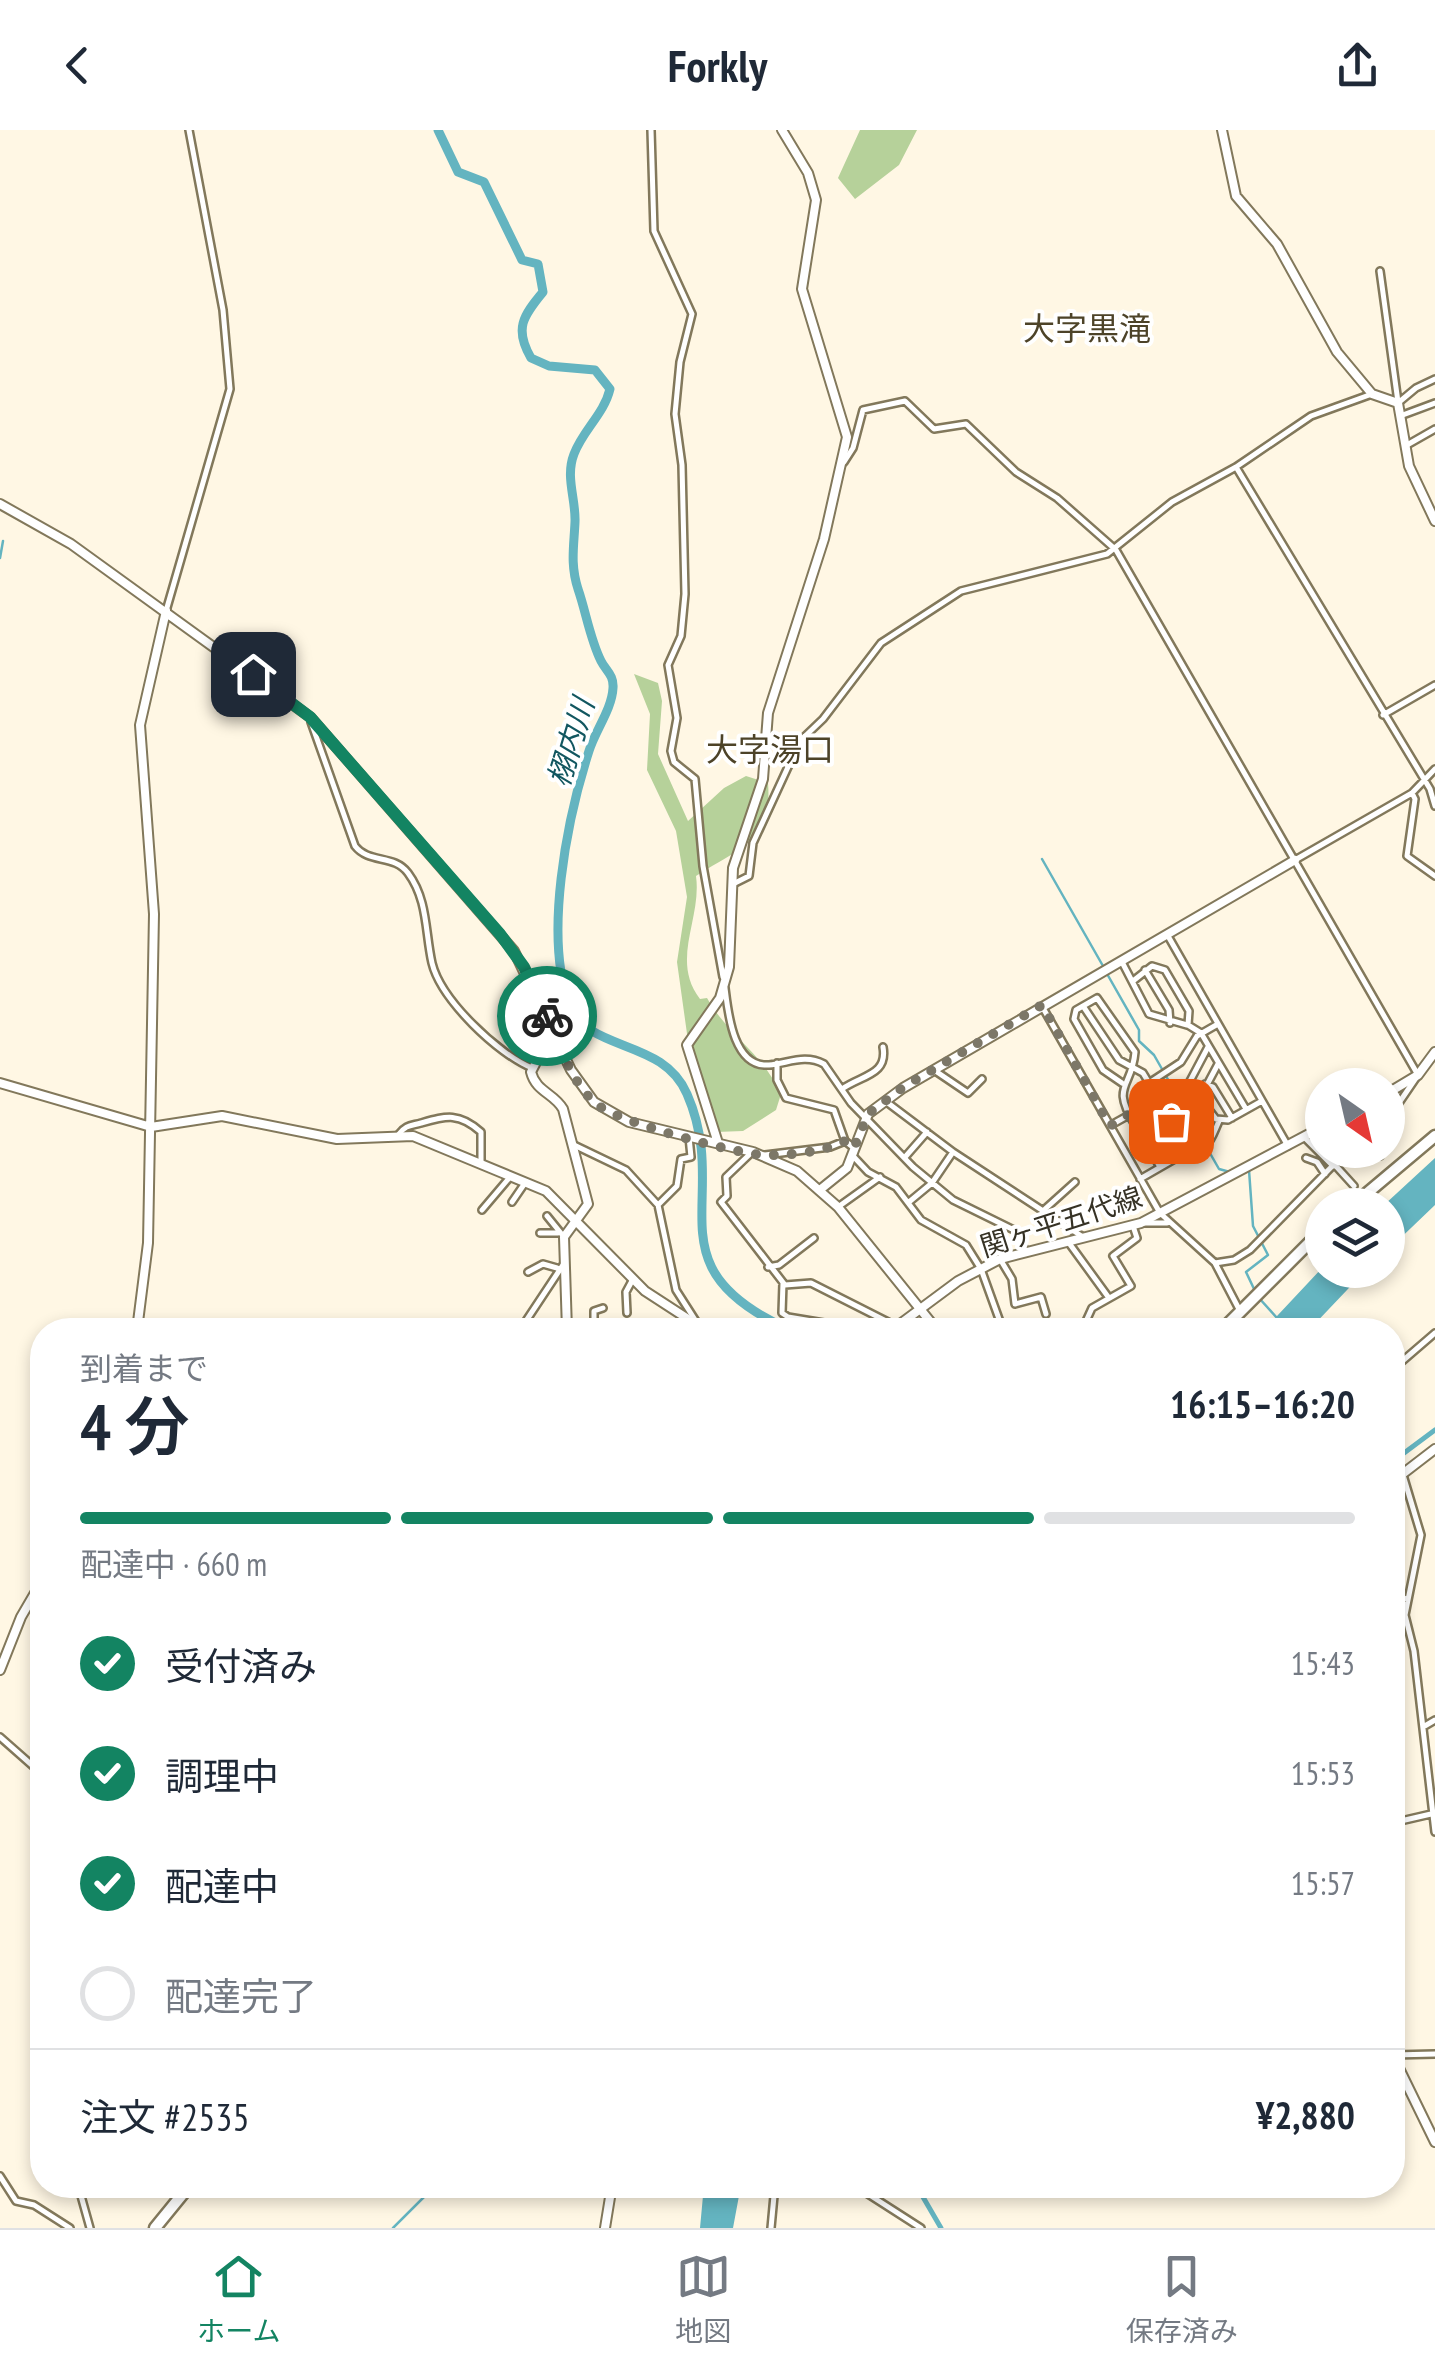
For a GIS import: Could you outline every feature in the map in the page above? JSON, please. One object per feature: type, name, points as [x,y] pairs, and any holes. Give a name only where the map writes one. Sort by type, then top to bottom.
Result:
[{"type":"main road","points":[[1373,1188],[1435,1136]]},
{"type":"main road","points":[[1233,1318],[1305,1247]]},
{"type":"main road","points":[[155,2228],[179,2198]]},
{"type":"street","points":[[139,1318],[148,1243],[153,882],[140,725],[166,611],[230,389],[223,310],[189,130]]},
{"type":"street","points":[[651,130],[654,231],[692,314],[680,362],[675,414],[686,552],[681,636],[668,666],[677,718],[671,750],[674,762],[695,779],[703,866],[715,914],[734,1038],[752,1061],[816,1060],[866,1118],[932,1183],[952,1200],[1016,1232],[1024,1250]]},
{"type":"street","points":[[718,1143],[687,1045],[724,986],[733,946],[733,884],[742,834],[763,780],[768,712],[824,539],[847,437],[845,420],[813,337],[802,289],[816,200],[808,173],[782,130]]},
{"type":"street","points":[[1222,130],[1236,196],[1277,244],[1337,352],[1372,394],[1398,403]]},
{"type":"street","points":[[1380,271],[1404,446],[1435,521]]},
{"type":"street","points":[[1398,403],[1416,388],[1435,380]]},
{"type":"street","points":[[733,884],[749,876],[752,843],[800,741],[823,719],[872,651],[960,591],[1116,550],[1172,502],[1236,467],[1330,406],[1372,394]]},
{"type":"street","points":[[840,469],[853,448],[863,410],[904,402],[934,430],[966,424],[1016,472],[1057,498],[1116,550],[1418,1075]]},
{"type":"street","points":[[1400,416],[1435,404]]},
{"type":"street","points":[[1404,446],[1435,429]]},
{"type":"street","points":[[1236,467],[1435,806]]},
{"type":"street","points":[[0,504],[58,535],[310,717],[514,951],[571,1070],[594,1102],[629,1122],[765,1155],[820,1188],[929,1318]]},
{"type":"street","points":[[1383,715],[1435,685]]},
{"type":"street","points":[[310,717],[355,846],[369,858],[402,866],[411,877],[425,913],[435,970],[456,1006],[513,1060],[532,1068]]},
{"type":"street","points":[[820,1188],[840,1176],[866,1118],[932,1068],[1412,793],[1425,784],[1435,769]]},
{"type":"street","points":[[1412,793],[1416,800],[1407,856],[1435,876]]},
{"type":"street","points":[[1167,933],[1288,1146]]},
{"type":"street","points":[[1120,960],[1150,1014],[1170,1023],[1188,1025],[1200,1033],[1246,1110]]},
{"type":"street","points":[[1134,981],[1145,970],[1157,966],[1165,970],[1188,1010],[1188,1025]]},
{"type":"street","points":[[1145,970],[1169,1010],[1170,1023]]},
{"type":"street","points":[[1122,1083],[1103,1070],[1076,1023],[1074,1014],[1098,998],[1135,1052],[1120,1097],[1160,1167]]},
{"type":"street","points":[[1042,1005],[1160,1213],[1214,1263],[1240,1311]]},
{"type":"street","points":[[1083,1006],[1119,1060],[1132,1066],[1149,1083]]},
{"type":"street","points":[[1110,1126],[1128,1115],[1149,1083],[1181,1062],[1200,1033],[1218,1024]]},
{"type":"street","points":[[552,1029],[532,1068],[537,1087],[555,1098],[563,1109],[588,1204],[586,1213],[561,1235]]},
{"type":"street","points":[[842,1089],[881,1069],[886,1060],[884,1046]]},
{"type":"street","points":[[1161,1119],[1159,1100],[1189,1082],[1208,1047]]},
{"type":"street","points":[[1405,1094],[1435,1052]]},
{"type":"street","points":[[777,1063],[777,1080],[786,1098],[834,1110],[845,1141],[854,1152],[908,1202],[921,1220],[966,1245],[981,1268],[999,1318]]},
{"type":"street","points":[[1218,1063],[1204,1086],[1202,1101],[1219,1121]]},
{"type":"street","points":[[932,1068],[968,1093],[982,1079]]},
{"type":"street","points":[[1405,1082],[1418,1075]]},
{"type":"street","points":[[1189,1082],[1214,1088],[1232,1118]]},
{"type":"street","points":[[0,1084],[151,1127],[222,1116],[338,1138],[399,1134],[481,1162],[527,1181],[556,1199],[633,1280],[684,1318]]},
{"type":"street","points":[[1219,1121],[1262,1101]]},
{"type":"street","points":[[888,1102],[952,1152],[1045,1209],[1082,1237]]},
{"type":"street","points":[[399,1134],[404,1127],[441,1114],[457,1116],[480,1132],[481,1162]]},
{"type":"street","points":[[1135,1125],[1161,1119],[1171,1121],[1185,1148]]},
{"type":"street","points":[[1140,1179],[1185,1148],[1206,1147],[1219,1121]]},
{"type":"street","points":[[906,1156],[926,1132]]},
{"type":"street","name":"関ヶ平五代線","points":[[913,1318],[981,1268],[1000,1259],[1137,1224],[1304,1137]]},
{"type":"street","points":[[658,1205],[677,1186],[681,1158],[691,1158],[692,1138]]},
{"type":"street","points":[[765,1155],[830,1147],[845,1141]]},
{"type":"street","points":[[574,1145],[626,1170],[658,1205],[676,1290],[691,1318]]},
{"type":"street","points":[[753,1152],[729,1172],[728,1196],[721,1202],[783,1283],[782,1314],[794,1318]]},
{"type":"street","points":[[908,1202],[932,1183],[952,1152]]},
{"type":"street","points":[[1320,1168],[1325,1174]]},
{"type":"street","points":[[1214,1263],[1234,1260],[1261,1240],[1331,1168]]},
{"type":"street","points":[[1337,1168],[1354,1186]]},
{"type":"street","points":[[482,1210],[512,1175]]},
{"type":"street","points":[[838,1207],[880,1178]]},
{"type":"street","points":[[512,1202],[527,1181]]},
{"type":"street","points":[[1045,1209],[1075,1182]]},
{"type":"street","points":[[548,1216],[561,1235],[566,1318]]},
{"type":"street","points":[[1087,1318],[1092,1308],[1132,1286],[1113,1256],[1137,1238],[1137,1224],[1170,1224]]},
{"type":"street","points":[[540,1233],[561,1235]]},
{"type":"street","points":[[768,1267],[779,1265],[814,1238]]},
{"type":"street","points":[[1069,1240],[1109,1298]]},
{"type":"street","points":[[1000,1259],[1012,1280],[1015,1304],[1041,1296],[1046,1314]]},
{"type":"street","points":[[528,1272],[543,1264],[560,1267]]},
{"type":"street","points":[[528,1318],[560,1267]]},
{"type":"street","points":[[626,1314],[626,1292],[633,1280]]},
{"type":"street","points":[[783,1283],[811,1282],[881,1318]]},
{"type":"street","points":[[594,1318],[594,1310],[603,1308]]},
{"type":"street","points":[[1405,1359],[1435,1334]]},
{"type":"street","points":[[1405,1473],[1435,1449]]},
{"type":"street","points":[[1405,1481],[1420,1524],[1422,1546],[1405,1615],[1435,1832]]},
{"type":"street","points":[[0,1670],[30,1601]]},
{"type":"street","points":[[1423,1727],[1435,1720]]},
{"type":"street","points":[[0,1737],[30,1763]]},
{"type":"street","points":[[1405,1820],[1431,1814]]},
{"type":"street","points":[[1405,2054],[1435,2054]]},
{"type":"street","points":[[1405,2079],[1435,2142]]},
{"type":"street","points":[[0,2176],[16,2201],[34,2206],[70,2228]]},
{"type":"street","points":[[82,2198],[90,2228]]},
{"type":"street","points":[[605,2228],[610,2198]]},
{"type":"street","points":[[771,2228],[774,2198]]},
{"type":"street","points":[[875,2198],[922,2228]]},
{"type":"green space","points":[[860,130],[917,130],[899,165],[855,199],[838,178]]},
{"type":"green space","points":[[634,674],[658,683],[662,701],[658,754],[688,821],[724,788],[746,776],[768,783],[765,818],[758,831],[738,850],[696,876],[687,954],[691,984],[700,999],[707,998],[764,1066],[781,1094],[776,1110],[743,1131],[716,1132],[689,1048],[677,962],[687,897],[676,831],[647,770],[650,714]]},
{"type":"water","points":[[1435,1158],[1435,1205],[1405,1234],[1405,1188]]},
{"type":"water","points":[[1305,1286],[1349,1288],[1320,1318],[1275,1318]]},
{"type":"water","points":[[703,2198],[739,2198],[733,2228],[700,2228]]},
{"type":"waterway","name":"栩内川","points":[[438,130],[458,172],[484,182],[522,260],[538,264],[543,292],[530,308],[522,331],[531,358],[549,366],[595,370],[610,389],[578,445],[570,471],[576,580],[594,644],[613,688],[581,779],[566,844],[558,913],[562,978],[570,1006],[580,1021],[593,1032],[661,1063],[676,1076],[687,1094],[699,1132],[702,1227],[707,1255],[720,1281],[746,1306],[768,1318]]},
{"type":"waterway","points":[[0,558],[3,541]]},
{"type":"waterway","points":[[1042,859],[1103,966]]},
{"type":"waterway","points":[[1106,972],[1139,1030],[1139,1041],[1154,1055],[1219,1169],[1230,1172],[1246,1163],[1253,1226],[1268,1255],[1246,1272],[1255,1291]]},
{"type":"waterway","points":[[1259,1298],[1277,1318]]},
{"type":"waterway","points":[[1405,1452],[1435,1430]]},
{"type":"waterway","points":[[393,2228],[423,2198]]},
{"type":"waterway","points":[[924,2198],[941,2228]]},
{"type":"way so far","points":[[547,1016],[571,1070],[603,1109],[648,1128],[765,1155],[830,1147],[845,1141],[854,1148],[868,1114],[902,1088],[1042,1005],[1110,1126],[1128,1115],[1135,1125],[1161,1119],[1171,1121]]},
{"type":"district","name":"大字黒滝","points":[[1087,328]]},
{"type":"district","name":"大字湯口","points":[[770,749]]},
{"type":"route","points":[[253,674],[310,717],[500,934],[524,967],[547,1016]]}]
